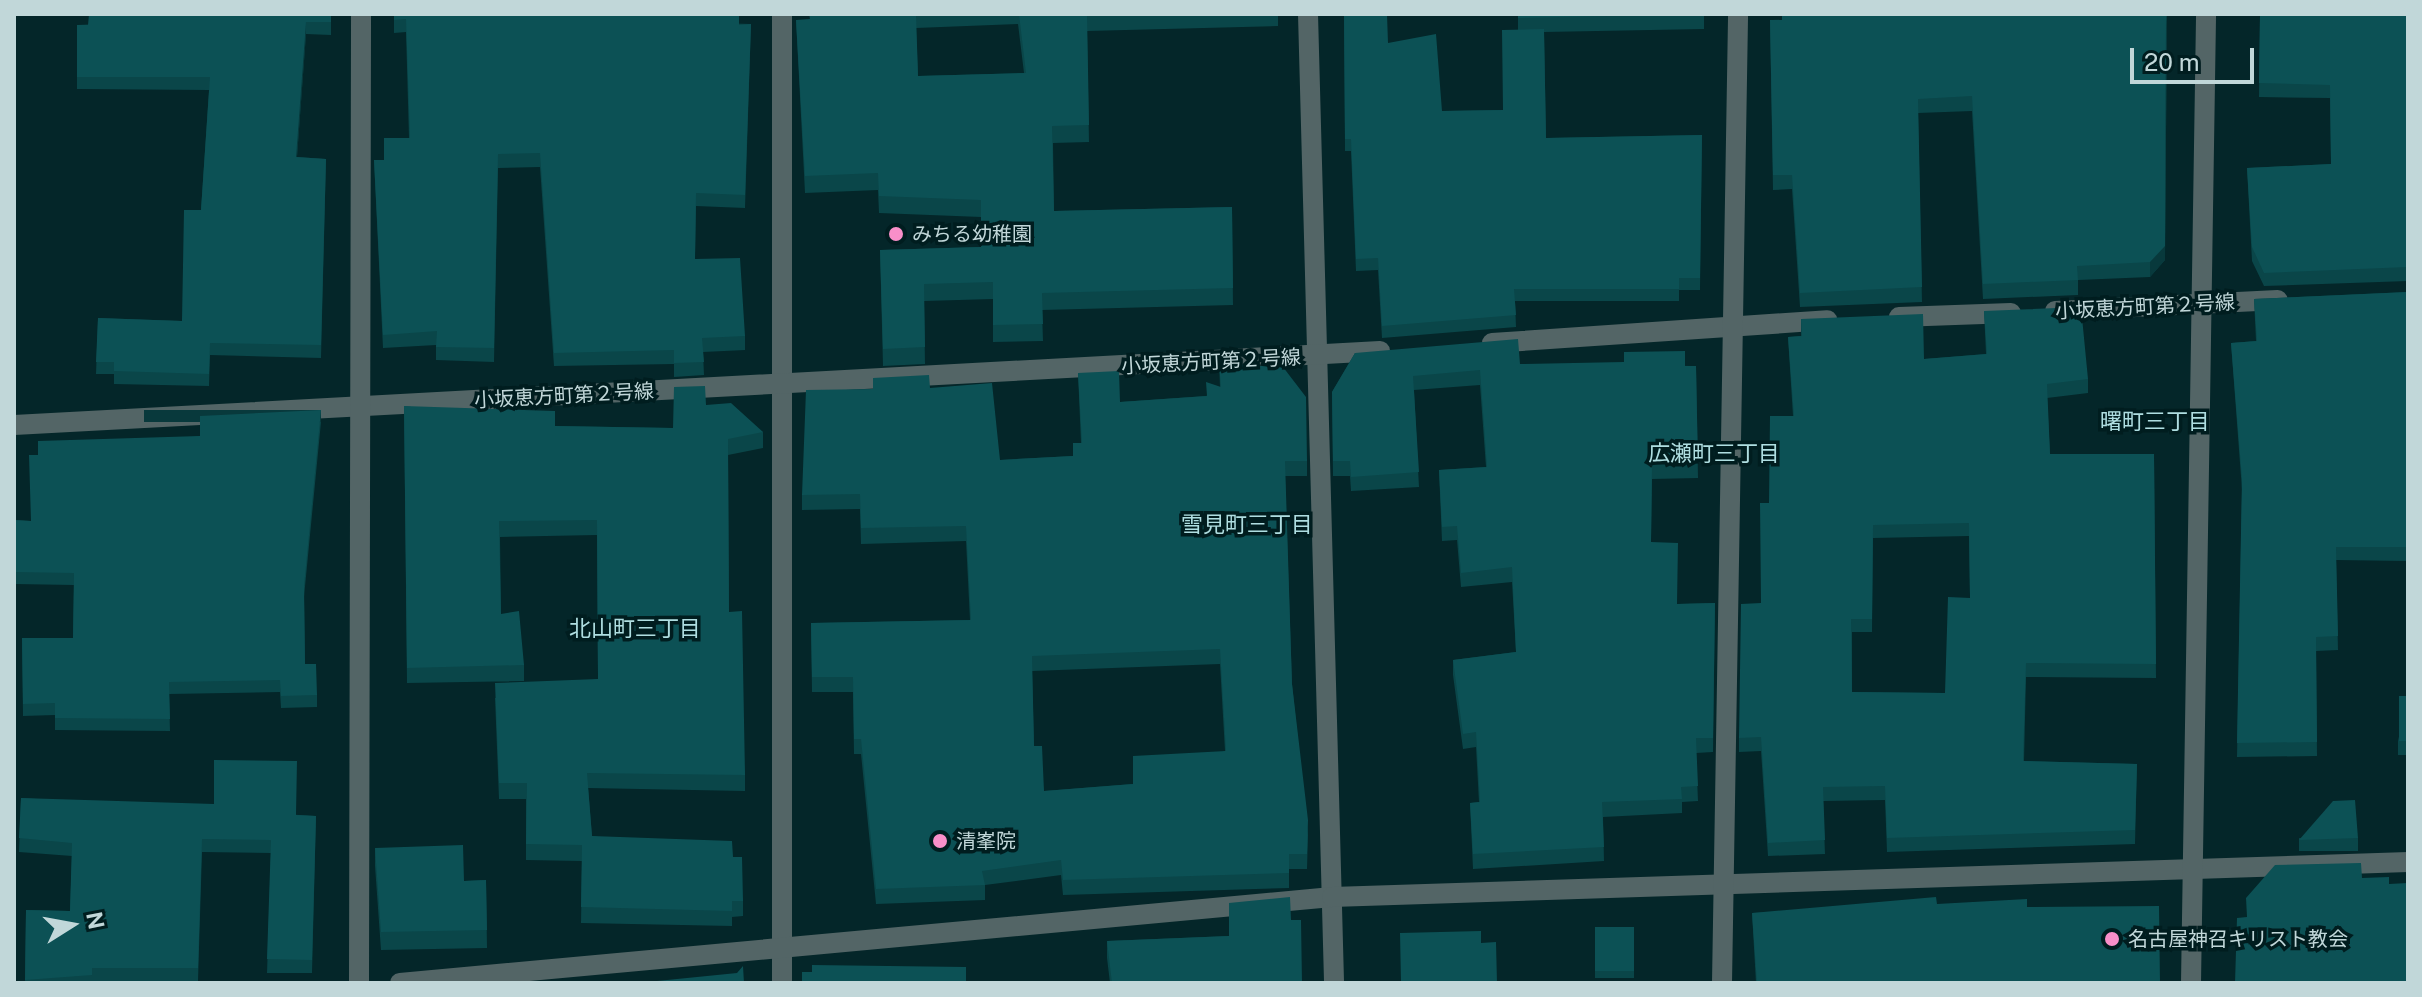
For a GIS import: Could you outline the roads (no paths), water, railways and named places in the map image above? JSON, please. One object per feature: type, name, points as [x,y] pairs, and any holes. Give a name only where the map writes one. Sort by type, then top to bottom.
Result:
[{"type":"street","points":[[359,983],[361,14]]},
{"type":"street","points":[[782,14],[782,983]]},
{"type":"street","points":[[1308,14],[1334,983]]},
{"type":"street","points":[[1722,983],[1736,323],[1738,14]]},
{"type":"street","points":[[2191,983],[2204,305],[2206,14]]},
{"type":"street","name":"小坂恵方町第２号線","points":[[1876,318],[2298,299]]},
{"type":"street","points":[[1472,344],[1736,323],[1845,319]]},
{"type":"street","name":"小坂恵方町第２号線","points":[[14,425],[1410,349]]},
{"type":"street","points":[[400,983],[1332,897],[1722,881],[2408,862]]},
{"type":"place","name":"みちる幼稚園","points":[[896,234]]},
{"type":"place","name":"清峯院","points":[[940,841]]},
{"type":"place","name":"名古屋神召キリスト教会","points":[[2112,939]]},
{"type":"district","name":"曙町三丁目","points":[[2155,422]]},
{"type":"district","name":"広瀬町三丁目","points":[[1714,454]]},
{"type":"district","name":"雪見町三丁目","points":[[1247,525]]},
{"type":"district","name":"北山町三丁目","points":[[635,629]]}]
